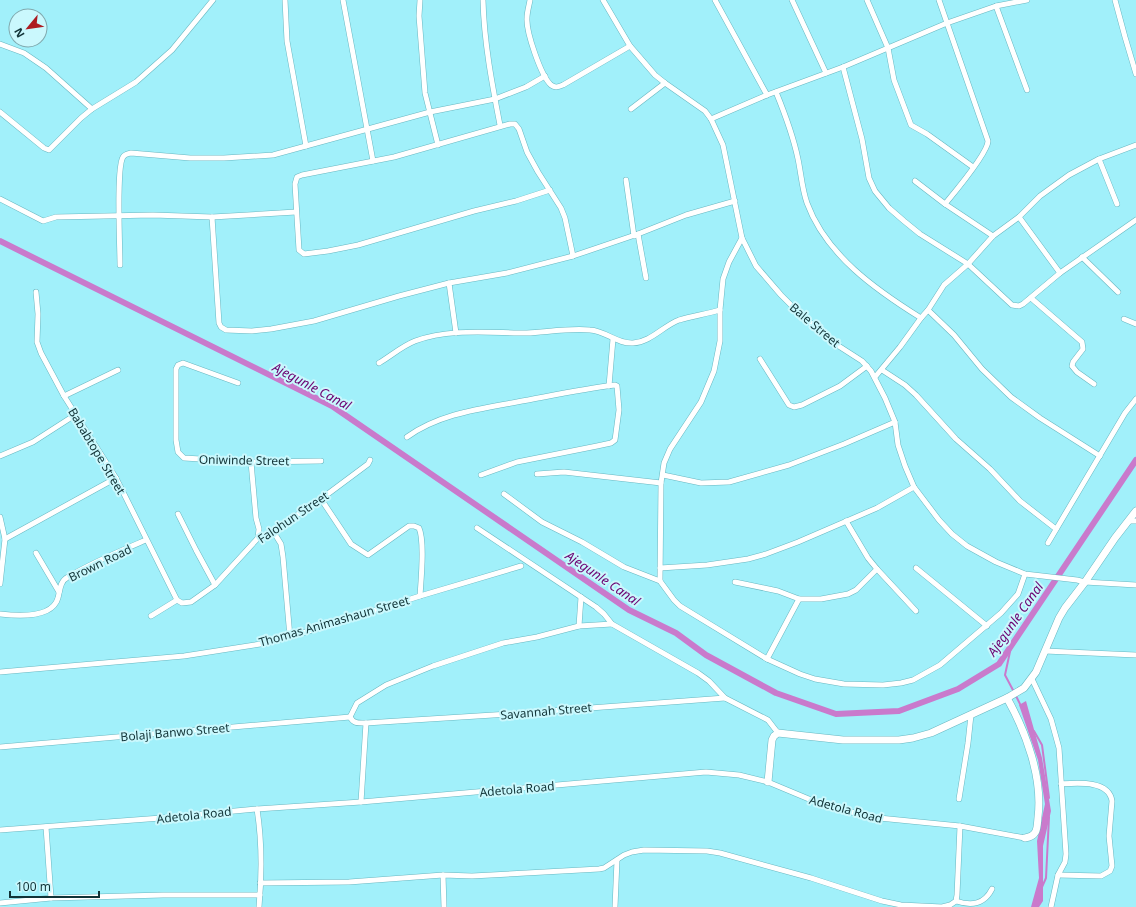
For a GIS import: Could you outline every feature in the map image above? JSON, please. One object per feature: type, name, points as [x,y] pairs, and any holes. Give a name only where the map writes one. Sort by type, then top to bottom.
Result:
[{"type":"street","points":[[0,112],[47,150],[52,148],[81,118],[92,109],[136,82],[172,50],[213,0]]},
{"type":"street","points":[[285,0],[286,41],[306,146]]},
{"type":"street","points":[[343,0],[373,161]]},
{"type":"street","points":[[420,0],[419,16],[425,93],[438,145]]},
{"type":"street","points":[[483,0],[484,30],[500,126]]},
{"type":"street","points":[[530,0],[526,19],[529,37],[545,76],[552,85],[557,87],[563,85],[630,46]]},
{"type":"street","name":"Bale Street","points":[[603,0],[630,46],[655,75],[705,111],[711,118],[723,145],[742,238],[756,266],[781,295],[817,329],[867,366],[875,377],[895,422],[898,445],[914,487],[939,520],[952,534],[981,554],[1025,574],[1085,582],[1136,585]]},
{"type":"street","points":[[715,0],[767,95]]},
{"type":"street","points":[[792,0],[826,73]]},
{"type":"street","points":[[867,0],[888,48],[894,80],[911,125],[927,134],[973,167]]},
{"type":"street","points":[[939,0],[988,141],[988,145],[973,167],[945,204]]},
{"type":"street","points":[[711,118],[767,95],[843,67],[947,23],[996,6],[1027,0]]},
{"type":"street","points":[[1115,0],[1124,37],[1136,74]]},
{"type":"street","points":[[996,6],[1027,90]]},
{"type":"street","points":[[0,44],[24,53],[46,68],[92,109]]},
{"type":"street","points":[[843,67],[862,139],[868,178],[875,191],[889,208],[920,234],[968,264],[1012,305],[1019,306],[1031,298],[1060,273],[1136,220]]},
{"type":"street","points":[[120,265],[120,165],[125,154],[131,153],[190,158],[255,157],[273,155],[430,112],[495,99],[526,87],[545,76]]},
{"type":"street","points":[[631,109],[665,83]]},
{"type":"street","points":[[776,92],[786,115],[794,140],[807,202],[822,234],[864,279],[875,288],[921,318]]},
{"type":"street","points":[[550,190],[358,246],[304,254],[299,250],[295,184],[297,178],[302,175],[394,157],[500,126],[515,124],[519,129],[528,152],[561,208],[566,218],[573,256]]},
{"type":"street","points":[[875,377],[928,310],[944,284],[968,264],[993,236],[1019,217],[1040,196],[1056,183],[1099,159],[1136,145]]},
{"type":"street","points":[[1099,159],[1117,204]]},
{"type":"street","points":[[626,180],[646,278]]},
{"type":"street","points":[[915,181],[945,204],[993,236]]},
{"type":"street","points":[[0,199],[41,221],[56,217],[120,215],[212,217],[296,212]]},
{"type":"street","points":[[212,217],[217,316],[221,328],[226,330],[271,329],[314,321],[399,296],[450,283],[507,273],[573,256],[636,235],[686,215],[734,201]]},
{"type":"street","points":[[1019,217],[1060,273]]},
{"type":"street","points":[[660,581],[661,483],[664,463],[670,449],[701,402],[714,371],[720,340],[720,310],[723,279],[729,262],[742,238]]},
{"type":"street","points":[[1082,257],[1118,292]]},
{"type":"street","points":[[450,283],[456,333]]},
{"type":"street","name":"Bababtope Street","points":[[36,292],[38,314],[37,342],[48,369],[116,478],[146,540],[179,602]]},
{"type":"street","points":[[1031,298],[1082,342],[1083,349],[1073,362],[1072,366],[1077,372],[1094,384]]},
{"type":"street","points":[[379,363],[403,347],[416,341],[456,333],[527,333],[588,329],[602,333],[622,342],[640,342],[650,338],[678,321],[720,310]]},
{"type":"street","points":[[928,310],[954,335],[982,369],[1011,397],[1040,418],[1100,456]]},
{"type":"street","points":[[1124,319],[1136,324]]},
{"type":"street","points":[[609,386],[613,338]]},
{"type":"street","points":[[760,359],[789,405],[794,407],[802,405],[840,386],[867,366]]},
{"type":"street","name":"Oniwinde Street","points":[[238,383],[183,363],[178,365],[176,369],[176,440],[178,452],[184,458],[251,462],[321,461]]},
{"type":"street","points":[[64,396],[118,370]]},
{"type":"street","points":[[882,370],[905,385],[916,395],[956,439],[990,469],[1020,501],[1056,529]]},
{"type":"street","points":[[407,436],[421,427],[446,418],[473,411],[556,394],[615,385],[618,387],[619,410],[615,440],[611,443],[517,462],[481,475]]},
{"type":"street","points":[[1048,543],[1125,412],[1136,399]]},
{"type":"street","points":[[0,456],[33,442],[76,415]]},
{"type":"street","points":[[663,475],[701,484],[729,482],[790,465],[895,422]]},
{"type":"street","name":"Falohun Street","points":[[151,616],[179,602],[192,602],[215,585],[258,538],[273,531],[321,499],[368,464],[370,460]]},
{"type":"street","points":[[251,462],[255,511],[259,529],[258,538]]},
{"type":"street","points":[[537,474],[564,472],[661,483]]},
{"type":"street","points":[[5,540],[116,478]]},
{"type":"street","points":[[660,568],[707,565],[748,559],[798,542],[846,522],[877,508],[914,487]]},
{"type":"street","points":[[504,494],[542,522],[582,542],[624,567],[660,581],[680,606],[767,659],[800,674],[844,684],[883,685],[901,683],[913,680],[940,665],[1001,613],[1018,594],[1025,574]]},
{"type":"street","points":[[321,499],[351,544],[368,555],[409,526],[417,526],[420,533],[420,596]]},
{"type":"street","points":[[477,528],[601,611],[612,624],[698,673],[709,681],[726,698],[768,720],[778,733],[829,740],[899,740],[931,733],[971,715],[1024,688],[1032,679],[1065,608],[1116,538],[1133,521],[1136,511]]},
{"type":"street","points":[[178,514],[215,585]]},
{"type":"street","points":[[0,517],[5,540],[0,584]]},
{"type":"street","points":[[846,522],[868,558],[916,611]]},
{"type":"street","points":[[273,531],[280,544],[283,557],[290,637]]},
{"type":"street","name":"Brown Road","points":[[0,614],[17,616],[36,614],[50,609],[57,600],[61,585],[66,578],[91,564],[146,540]]},
{"type":"street","points":[[36,553],[59,592]]},
{"type":"street","name":"Thomas Animashaun Street","points":[[0,672],[184,656],[267,642],[290,637],[521,566]]},
{"type":"street","points":[[916,568],[987,626]]},
{"type":"street","points":[[735,582],[778,591],[799,599],[821,599],[848,594],[856,590],[877,569]]},
{"type":"street","points":[[579,626],[581,597]]},
{"type":"street","points":[[767,659],[799,599]]},
{"type":"street","points":[[350,717],[357,703],[386,685],[433,666],[504,643],[537,637],[579,626],[612,624]]},
{"type":"street","points":[[1045,651],[1136,655]]},
{"type":"street","points":[[1032,679],[1050,719],[1059,748],[1066,854],[1065,862],[1058,876],[1051,907]]},
{"type":"street","points":[[1010,696],[1032,758],[1039,791],[1040,806],[1037,829],[1035,834],[1031,837],[1025,838]]},
{"type":"street","name":"Savannah Street","points":[[350,717],[357,723],[366,723],[726,698]]},
{"type":"street","points":[[959,799],[971,715]]},
{"type":"street","name":"Bolaji Banwo Street","points":[[0,747],[350,717]]},
{"type":"street","points":[[361,802],[366,723]]},
{"type":"street","points":[[768,782],[772,740],[778,733]]},
{"type":"street","name":"Adetola Road","points":[[0,830],[361,802],[706,772],[739,775],[768,782],[795,795],[869,817],[960,826],[1025,838]]},
{"type":"street","points":[[1058,876],[1101,876],[1110,871],[1112,866],[1109,836],[1112,795],[1106,789],[1090,784],[1061,784]]},
{"type":"street","points":[[258,809],[261,833],[260,895],[258,907]]},
{"type":"street","points":[[956,901],[960,826]]},
{"type":"street","points":[[46,827],[51,898]]},
{"type":"street","points":[[260,883],[349,882],[443,875],[472,876],[599,869],[604,868],[624,855],[644,850],[707,851],[720,853],[811,878],[900,905],[942,907],[956,901],[974,904],[986,898],[992,889]]},
{"type":"street","points":[[615,907],[617,860]]},
{"type":"street","points":[[443,875],[444,907]]},
{"type":"street","points":[[0,903],[51,898],[103,898],[163,895],[260,895]]},
{"type":"shaded area","points":[[1026,701],[1042,758],[1051,811],[1043,846],[1043,901],[1039,907],[1031,907],[1039,878],[1037,841],[1045,804],[1038,760],[1019,705]]},
{"type":"waterway","name":"Ajegunle Canal","points":[[0,241],[332,406],[629,610],[676,633],[706,655],[776,693],[836,714],[899,711],[958,689],[999,664],[1136,460]]},
{"type":"waterway","points":[[1011,647],[1005,675],[1014,692]]},
{"type":"waterway","points":[[1016,696],[1021,706]]},
{"type":"waterway","points":[[1034,731],[1042,745],[1049,798]]},
{"type":"waterway","points":[[1042,887],[1046,878],[1049,817]]}]
